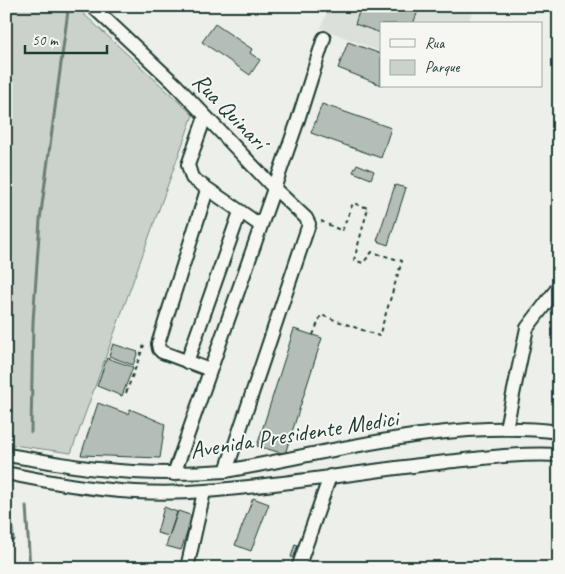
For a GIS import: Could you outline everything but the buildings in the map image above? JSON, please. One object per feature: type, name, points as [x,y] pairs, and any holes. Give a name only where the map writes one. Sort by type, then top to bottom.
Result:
[{"type":"street","name":"Rua Quinarí","points":[[92,6],[175,84],[273,187],[306,218],[308,229]]},
{"type":"street","points":[[174,474],[297,123],[324,38]]},
{"type":"street","points":[[205,117],[188,165],[192,178],[260,225]]},
{"type":"street","points":[[207,190],[158,344],[162,352],[210,370]]},
{"type":"street","points":[[187,362],[240,212]]},
{"type":"street","points":[[226,471],[308,229]]},
{"type":"street","points":[[506,428],[527,328],[559,286]]},
{"type":"street","name":"Avenida Presidente Medici","points":[[6,455],[97,469],[174,474],[226,471],[385,441],[506,428],[559,432]]},
{"type":"street","name":"Avenida Presidente Medici","points":[[6,473],[85,488],[116,491],[204,492],[498,457],[559,455]]},
{"type":"street","points":[[24,476],[26,458]]},
{"type":"street","points":[[298,568],[330,476]]},
{"type":"street","points":[[188,568],[204,492]]},
{"type":"path","points":[[308,229],[319,220],[342,231],[353,203],[360,205],[368,208],[354,260],[363,263],[372,252],[402,261],[379,336],[321,315],[314,335]]},
{"type":"path","points":[[126,393],[144,345]]},
{"type":"shaded area","points":[[329,6],[472,6],[469,22],[380,22],[380,52],[321,28]]},
{"type":"green space","points":[[6,6],[75,6],[193,115],[71,453],[6,444]]},
{"type":"waterway","points":[[31,432],[33,322],[40,220],[68,11]]},
{"type":"waterway","points":[[26,506],[30,568]]}]
